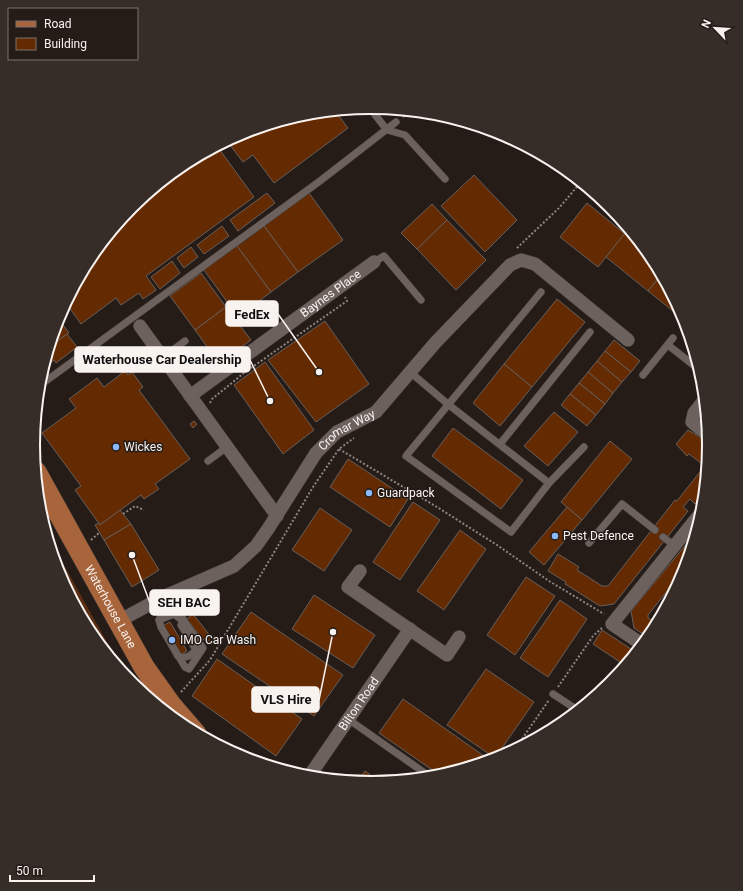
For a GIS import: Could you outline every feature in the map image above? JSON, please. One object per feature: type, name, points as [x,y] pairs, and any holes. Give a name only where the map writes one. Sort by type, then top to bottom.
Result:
[{"type":"main road","name":"Waterhouse Lane","points":[[43,484],[144,667],[181,716]]},
{"type":"street","name":"Cromar Way","points":[[118,621],[157,600],[239,562],[256,546],[277,516],[316,453],[337,432],[376,412],[468,307],[510,266],[521,260],[536,264],[628,340]]},
{"type":"street","name":"Baynes Place","points":[[190,396],[374,262]]},
{"type":"street","points":[[140,326],[277,516]]},
{"type":"street","points":[[700,405],[694,413],[692,422],[702,430]]},
{"type":"street","points":[[638,641],[614,623],[677,546],[694,523]]},
{"type":"street","points":[[360,571],[348,587],[447,655],[459,637]]},
{"type":"street","name":"Bilton Road","points":[[312,772],[410,629]]},
{"type":"lane","points":[[374,114],[386,130],[405,135],[445,179]]},
{"type":"lane","points":[[46,381],[320,181],[396,122]]},
{"type":"lane","points":[[374,262],[384,256],[421,300]]},
{"type":"lane","points":[[541,292],[406,456],[511,532],[549,483],[584,447]]},
{"type":"lane","points":[[500,444],[590,332]]},
{"type":"lane","points":[[643,374],[673,338]]},
{"type":"lane","points":[[162,358],[185,341]]},
{"type":"lane","points":[[668,345],[693,366]]},
{"type":"lane","points":[[410,372],[449,405],[549,483]]},
{"type":"lane","points":[[208,461],[227,447]]},
{"type":"lane","points":[[589,543],[622,504],[655,530]]},
{"type":"lane","points":[[663,537],[677,546]]},
{"type":"lane","points":[[159,620],[178,656],[185,667],[189,669],[203,648],[184,621],[171,594]]},
{"type":"lane","points":[[157,600],[163,612],[159,620]]},
{"type":"lane","points":[[159,620],[174,614],[184,621]]},
{"type":"lane","points":[[178,656],[184,658],[189,657],[196,650],[181,626],[184,621]]},
{"type":"lane","points":[[553,694],[573,708]]},
{"type":"lane","points":[[348,719],[424,773]]},
{"type":"path","points":[[251,368],[347,301],[339,288]]},
{"type":"path","points":[[210,407],[212,399],[244,372]]},
{"type":"path","points":[[171,705],[210,660],[313,487],[339,449],[437,507],[614,623]]},
{"type":"path","points":[[124,514],[135,506],[144,510]]},
{"type":"path","points":[[91,540],[100,532]]},
{"type":"path","points":[[520,742],[593,636],[601,629],[614,623]]},
{"type":"shaded area","points":[[701,412],[702,429],[701,428],[699,414]]},
{"type":"shaded area","points":[[60,558],[111,650],[84,611],[74,592]]},
{"type":"building","points":[[339,116],[348,128],[274,183],[253,155],[243,162],[230,146],[286,125],[307,120]]},
{"type":"building","points":[[220,150],[254,197],[146,276],[156,290],[143,299],[139,293],[121,305],[116,298],[81,324],[70,308],[84,280],[96,261],[122,227],[153,196],[187,170]]},
{"type":"building","points":[[474,175],[517,220],[485,252],[441,206]]},
{"type":"building","points":[[267,193],[275,203],[238,231],[230,220]]},
{"type":"building","points":[[309,193],[343,240],[298,272],[264,226]]},
{"type":"building","points":[[587,203],[625,234],[598,267],[560,237]]},
{"type":"building","points":[[432,204],[447,220],[417,249],[401,233]]},
{"type":"building","points":[[447,220],[486,260],[456,290],[417,249]]},
{"type":"building","points":[[222,226],[229,236],[204,254],[197,245]]},
{"type":"building","points":[[264,226],[298,272],[271,292],[237,246]]},
{"type":"building","points":[[625,233],[658,279],[648,291],[606,257]]},
{"type":"building","points":[[237,246],[271,292],[238,317],[204,270]]},
{"type":"building","points":[[191,247],[198,257],[184,268],[177,258]]},
{"type":"building","points":[[172,261],[180,273],[160,289],[151,277]]},
{"type":"building","points":[[201,273],[226,307],[195,330],[170,296]]},
{"type":"building","points":[[658,279],[675,313],[648,291]]},
{"type":"building","points":[[557,299],[585,322],[532,387],[504,364]]},
{"type":"building","points":[[226,307],[251,340],[219,363],[195,330]]},
{"type":"building","points":[[325,321],[369,384],[316,422],[268,360]]},
{"type":"building","points":[[63,325],[69,333],[57,341]]},
{"type":"building","points":[[67,334],[77,347],[56,363],[54,360],[50,363],[51,360],[57,341]]},
{"type":"building","points":[[614,340],[640,361],[631,372],[605,351]]},
{"type":"building","points":[[605,351],[631,372],[622,382],[597,361]]},
{"type":"building","points":[[597,361],[622,382],[613,393],[588,372]]},
{"type":"building","points":[[265,362],[314,430],[283,454],[234,385]]},
{"type":"building","points":[[504,364],[532,387],[500,426],[473,403]]},
{"type":"building","name":"Wickes","points":[[125,371],[128,375],[132,372],[143,387],[139,390],[190,459],[155,484],[159,489],[144,499],[141,495],[100,525],[75,490],[81,486],[42,433],[76,408],[69,399],[97,378],[104,387]]},
{"type":"building","points":[[588,372],[613,393],[605,404],[579,383]]},
{"type":"building","points":[[579,383],[605,404],[596,415],[570,394]]},
{"type":"building","points":[[570,394],[596,415],[587,426],[561,405]]},
{"type":"building","points":[[554,412],[578,432],[548,466],[524,446]]},
{"type":"building","points":[[194,421],[197,424],[193,428],[190,424]]},
{"type":"building","points":[[453,428],[523,480],[501,509],[432,456]]},
{"type":"building","points":[[688,430],[703,439],[702,464],[689,454],[687,456],[676,444]]},
{"type":"building","points":[[610,441],[632,459],[582,520],[561,502]]},
{"type":"building","name":"Guardpack","points":[[348,459],[408,499],[390,527],[330,487]]},
{"type":"building","points":[[702,470],[698,500],[695,504],[690,499],[683,507],[688,511],[614,604],[600,606],[565,584],[566,582],[548,571],[558,554],[579,567],[577,570],[602,586],[608,586],[675,500],[677,501]]},
{"type":"building","points":[[413,502],[440,520],[400,580],[373,562]]},
{"type":"building","name":"Pest Defence","points":[[567,507],[582,520],[544,565],[529,552]]},
{"type":"building","points":[[320,508],[352,530],[324,571],[292,550]]},
{"type":"building","points":[[120,510],[131,524],[104,540],[95,525],[99,523],[100,525]]},
{"type":"building","points":[[131,524],[159,570],[132,587],[104,540]]},
{"type":"building","points":[[460,530],[486,549],[444,610],[417,591]]},
{"type":"building","points":[[689,541],[673,584],[648,615],[648,618],[653,621],[644,634],[634,628],[631,611]]},
{"type":"building","points":[[526,577],[555,596],[515,655],[487,635]]},
{"type":"building","points":[[314,595],[375,635],[353,668],[292,629]]},
{"type":"building","points":[[560,600],[587,619],[548,677],[520,658]]},
{"type":"building","points":[[251,612],[343,675],[314,716],[222,654]]},
{"type":"building","points":[[193,614],[214,641],[210,643],[206,638],[203,640],[187,619]]},
{"type":"building","name":"IMO Car Wash","points":[[170,622],[187,651],[175,658],[158,628]]},
{"type":"building","points":[[602,630],[632,650],[622,663],[593,644]]},
{"type":"building","points":[[217,659],[302,719],[276,756],[192,696]]},
{"type":"building","points":[[486,669],[534,702],[500,751],[490,755],[447,725]]},
{"type":"building","points":[[403,699],[485,757],[457,766],[434,771],[379,733]]},
{"type":"building","points":[[365,771],[373,777],[372,777],[361,777]]},
{"type":"place","name":"FedEx","points":[[319,372]]},
{"type":"place","name":"Waterhouse Car Dealership","points":[[270,401]]},
{"type":"place","name":"Wickes","points":[[116,447]]},
{"type":"place","name":"Guardpack","points":[[369,493]]},
{"type":"place","name":"Pest Defence","points":[[555,536]]},
{"type":"place","name":"SEH BAC","points":[[132,555]]},
{"type":"place","name":"VLS Hire","points":[[333,632]]},
{"type":"place","name":"IMO Car Wash","points":[[172,640]]}]
